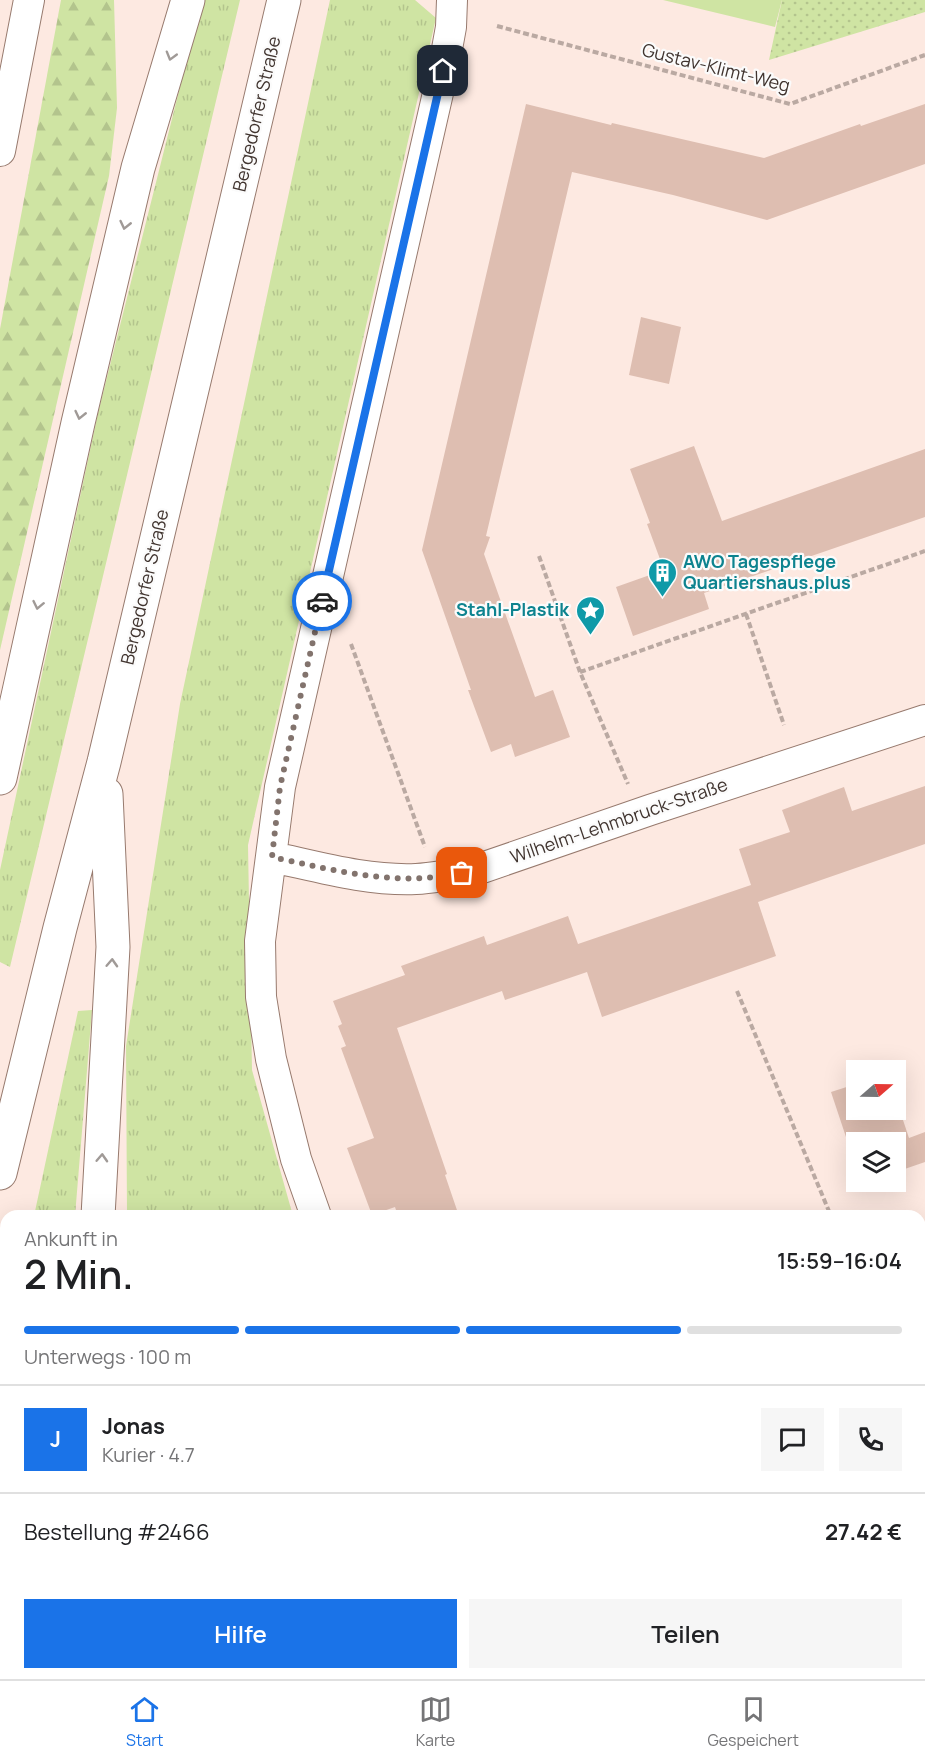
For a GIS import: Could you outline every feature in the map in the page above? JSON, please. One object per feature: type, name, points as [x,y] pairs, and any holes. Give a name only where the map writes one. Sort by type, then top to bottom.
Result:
[{"type":"main road","points":[[0,778],[78,423],[138,168],[188,0]]},
{"type":"main road","name":"Bergedorfer Straße","points":[[0,1173],[60,928],[104,762],[284,0]]},
{"type":"main road","points":[[98,1210],[113,947],[104,762]]},
{"type":"street","points":[[0,151],[29,0]]},
{"type":"street","points":[[314,1210],[296,1159],[271,1059],[261,997],[260,942],[280,787],[443,71],[452,27],[452,0]]},
{"type":"street","name":"Wilhelm-Lehmbruck-Straße","points":[[272,857],[338,872],[382,878],[416,879],[449,876],[476,870],[925,720]]},
{"type":"path","name":"Gustav-Klimt-Weg","points":[[496,26],[790,104],[925,54]]},
{"type":"path","points":[[580,672],[925,551]]},
{"type":"path","points":[[539,555],[580,672],[626,781],[650,810]]},
{"type":"path","points":[[746,614],[784,725]]},
{"type":"path","points":[[351,644],[425,847]]},
{"type":"path","points":[[737,991],[828,1210]]},
{"type":"green space","points":[[61,0],[114,0],[117,108],[109,176],[0,650],[0,329]]},
{"type":"green space","points":[[205,0],[240,0],[10,967],[0,962],[0,870],[98,413],[182,79]]},
{"type":"green space","points":[[330,0],[415,0],[436,18],[248,845],[252,1070],[291,1210],[127,1210],[126,1046],[180,704]]},
{"type":"green space","points":[[663,0],[782,0],[775,27]]},
{"type":"green space","points":[[782,0],[925,0],[925,12],[769,60]]},
{"type":"green space","points":[[92,1010],[75,1210],[35,1210],[78,1011]]},
{"type":"building","points":[[526,104],[764,158],[925,104],[925,164],[767,220],[673,195],[572,172],[486,536],[490,537],[484,554],[535,697],[553,690],[570,737],[515,757],[511,744],[491,752],[422,550]]},
{"type":"building","points":[[641,317],[681,327],[669,384],[629,375]]},
{"type":"building","points":[[694,446],[722,521],[925,449],[925,517],[704,593],[709,609],[633,636],[616,587],[664,570],[630,469]]},
{"type":"building","points":[[925,786],[925,844],[758,902],[776,956],[602,1017],[587,972],[505,1000],[502,991],[397,1028],[447,1174],[445,1175],[457,1210],[396,1210],[395,1207],[386,1210],[370,1210],[347,1148],[374,1138],[341,1048],[346,1046],[338,1026],[342,1024],[333,1001],[405,975],[401,966],[484,936],[487,945],[568,916],[578,944],[751,885],[739,849],[790,832],[782,810],[844,787],[852,811]]},
{"type":"building","points":[[846,1087],[846,1120],[903,1120],[909,1138],[925,1132],[925,1162],[906,1169],[906,1132],[846,1132],[846,1137],[831,1092]]},
{"type":"way so far","points":[[322,601],[280,787],[272,857],[338,872],[382,878],[416,879],[462,873]]},
{"type":"place","name":"AWO Tagespflege Quartiershaus.plus","points":[[662,598]]},
{"type":"place","name":"Stahl-Plastik","points":[[590,636]]},
{"type":"route","points":[[322,601],[443,71]]}]
